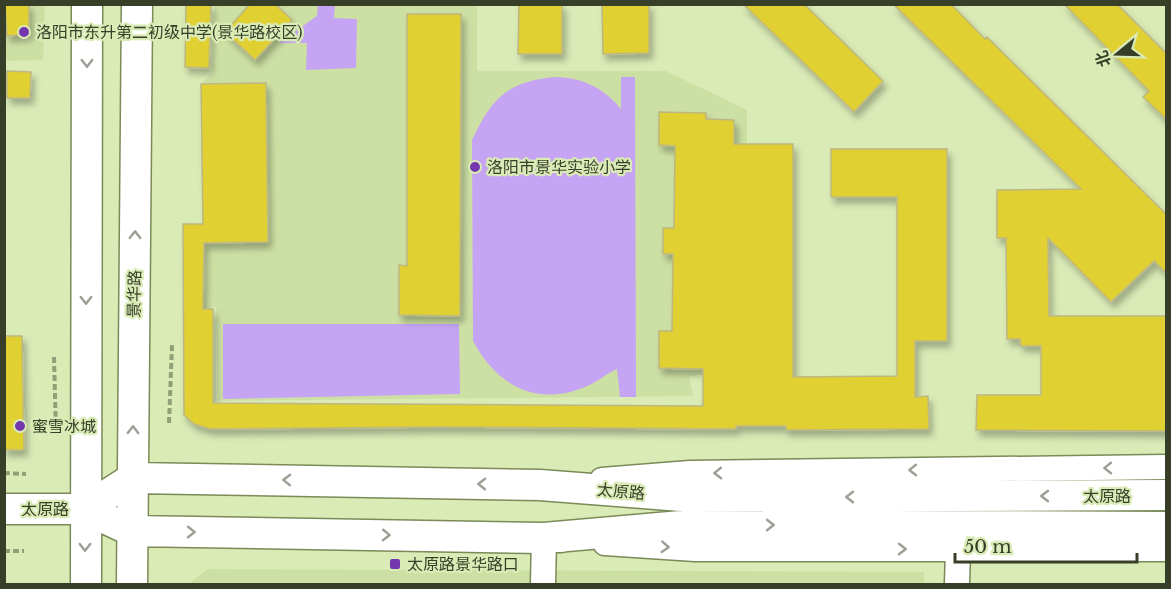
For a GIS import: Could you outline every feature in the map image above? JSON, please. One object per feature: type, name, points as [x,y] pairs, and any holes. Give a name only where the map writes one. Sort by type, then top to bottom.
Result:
[{"type":"main road","points":[[86,585],[87,4]]},
{"type":"main road","name":"景华路","points":[[132,585],[137,4]]},
{"type":"main road","name":"太原路","points":[[85,509],[133,478],[540,485],[694,497],[1167,495]]},
{"type":"main road","name":"太原路","points":[[4,509],[85,509],[132,531],[544,538],[693,525],[1167,527]]},
{"type":"street","points":[[540,485],[690,473],[1167,467]]},
{"type":"street","points":[[543,585],[544,538],[695,549],[1167,549]]},
{"type":"street","points":[[957,585],[958,549]]},
{"type":"path","points":[[169,423],[172,345]]},
{"type":"path","points":[[54,357],[56,432]]},
{"type":"path","points":[[4,473],[26,474]]},
{"type":"path","points":[[4,550],[24,551]]},
{"type":"shaded area","name":"洛阳市景华实验小学","points":[[477,4],[477,71],[666,71],[747,110],[748,372],[715,371],[689,377],[693,396],[218,401],[216,307],[203,309],[201,84],[212,73],[215,5]]},
{"type":"shaded area","name":"洛阳市东升第二初级中学(景华路校区)","points":[[4,5],[45,5],[43,60],[5,61]]},
{"type":"shaded area","points":[[318,5],[335,5],[334,18],[357,19],[356,68],[306,70],[307,43],[279,43],[317,16]]},
{"type":"shaded area","points":[[554,77],[574,79],[592,85],[607,95],[621,109],[621,77],[635,77],[636,397],[620,397],[617,369],[589,385],[567,393],[551,395],[520,388],[506,381],[494,370],[473,341],[472,140],[487,113],[503,95],[524,83]]},
{"type":"shaded area","points":[[223,324],[459,324],[460,394],[223,399]]},
{"type":"shaded area","points":[[207,569],[924,572],[924,584],[189,584]]},
{"type":"building","points":[[5,4],[29,4],[29,34],[7,36]]},
{"type":"building","points":[[186,4],[211,4],[209,68],[185,67]]},
{"type":"building","points":[[250,4],[275,4],[292,20],[255,60],[225,32]]},
{"type":"building","points":[[519,4],[562,4],[562,54],[518,54]]},
{"type":"building","points":[[602,4],[649,4],[649,53],[603,54]]},
{"type":"building","points":[[743,4],[804,4],[883,81],[854,112]]},
{"type":"building","points":[[893,4],[951,4],[1167,215],[1167,274],[1154,261],[1111,302],[1048,238],[1049,316],[1167,316],[1167,431],[976,430],[977,395],[1041,395],[1041,346],[1021,346],[1020,339],[1007,339],[1006,238],[997,238],[997,190],[1081,189]]},
{"type":"building","points":[[1064,4],[1117,4],[1167,54],[1167,120],[1143,97],[1149,91]]},
{"type":"building","points":[[407,14],[461,14],[460,316],[399,315],[399,265],[407,266]]},
{"type":"building","points":[[7,71],[31,72],[30,98],[7,98]]},
{"type":"building","points":[[266,83],[268,242],[204,243],[203,309],[213,309],[213,403],[703,406],[703,369],[659,368],[659,331],[672,331],[673,254],[663,254],[663,228],[674,228],[675,146],[659,145],[659,112],[706,113],[706,119],[734,120],[734,144],[793,144],[793,377],[897,376],[897,197],[831,197],[831,149],[947,149],[947,341],[915,341],[915,397],[928,396],[929,429],[786,430],[786,426],[736,426],[736,429],[440,427],[210,429],[194,424],[184,415],[183,224],[203,224],[201,84]]},
{"type":"building","points":[[4,336],[22,336],[24,450],[4,450]]},
{"type":"place","name":"洛阳市东升第二初级中学(景华路校区)","points":[[24,32]]},
{"type":"place","name":"洛阳市景华实验小学","points":[[475,167]]},
{"type":"place","name":"蜜雪冰城","points":[[20,426]]},
{"type":"place","name":"太原路景华路口","points":[[395,564]]}]
